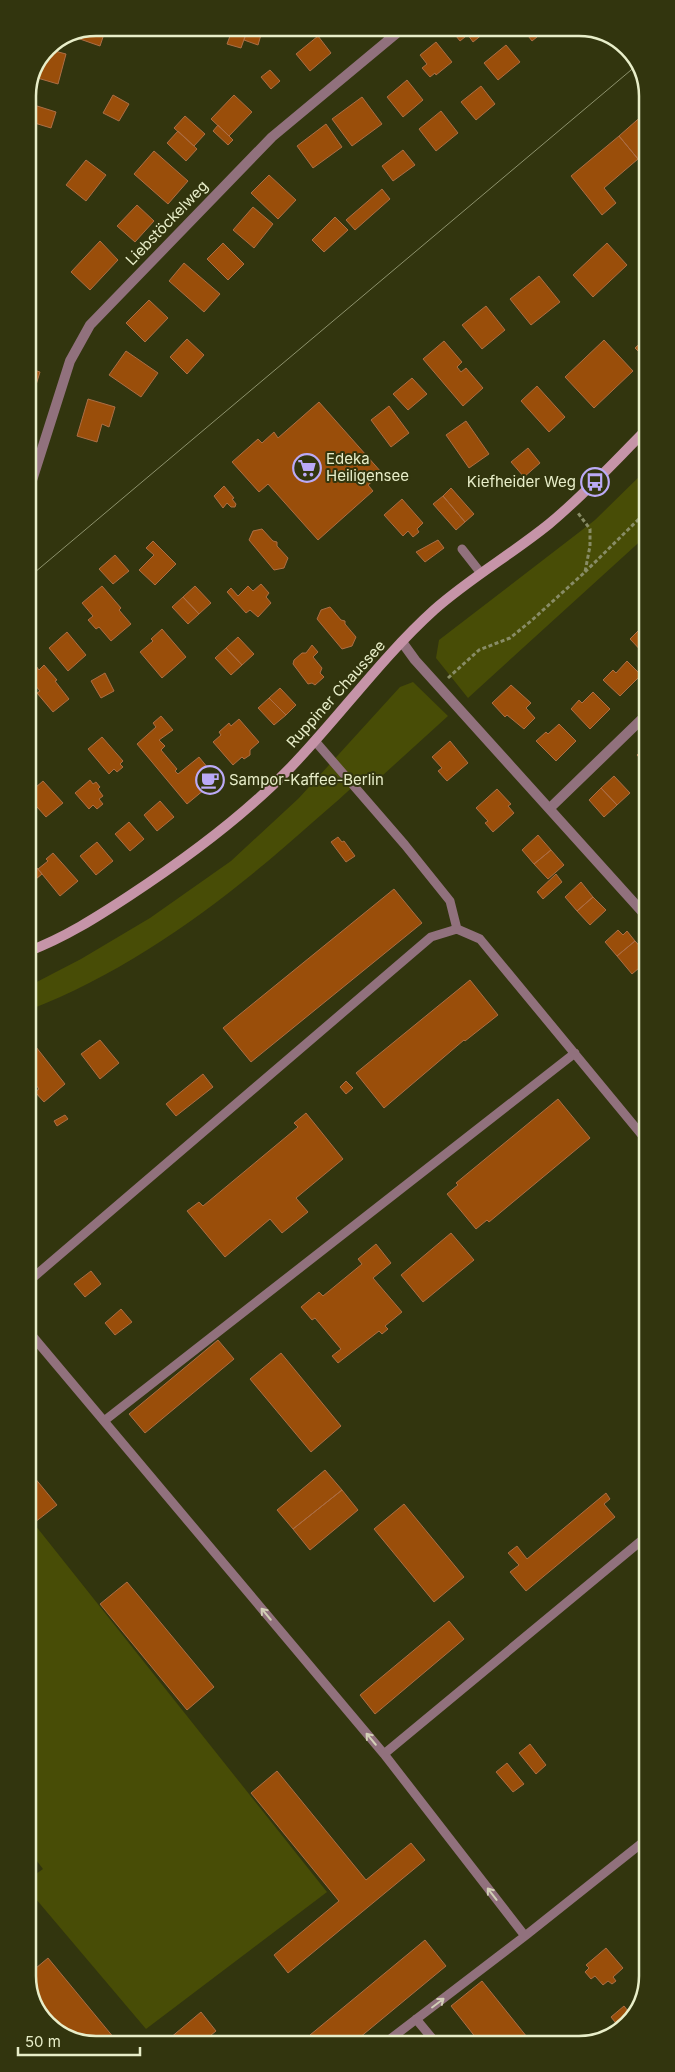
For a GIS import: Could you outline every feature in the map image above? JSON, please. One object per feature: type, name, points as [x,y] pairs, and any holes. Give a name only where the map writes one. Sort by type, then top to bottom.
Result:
[{"type":"main road","name":"Ruppiner Chaussee","points":[[36,948],[74,930],[179,863],[226,827],[264,794],[315,742],[402,642],[434,610],[480,572],[547,525],[571,505],[639,437]]},
{"type":"street","name":"Liebstöckelweg","points":[[36,467],[70,361],[90,325],[272,137],[393,36]]},
{"type":"street","points":[[402,642],[416,660],[639,908]]},
{"type":"street","points":[[550,808],[639,722]]},
{"type":"lane","points":[[462,549],[480,572]]},
{"type":"lane","points":[[315,742],[405,845],[450,901],[456,930]]},
{"type":"lane","points":[[36,1274],[430,937],[456,930],[480,939],[639,1131]]},
{"type":"lane","points":[[104,1421],[575,1053]]},
{"type":"lane","points":[[36,1340],[384,1754],[525,1936]]},
{"type":"lane","points":[[384,1754],[639,1543]]},
{"type":"lane","points":[[394,2036],[525,1936],[639,1845]]},
{"type":"lane","points":[[416,2019],[430,2036]]},
{"type":"path","points":[[571,505],[590,529],[590,546],[585,572]]},
{"type":"path","points":[[440,686],[479,650],[510,638],[531,621],[639,519]]},
{"type":"green space","points":[[639,477],[639,542],[468,698],[436,658],[439,640],[595,520]]},
{"type":"green space","points":[[413,682],[448,716],[372,785],[364,776],[248,878],[179,929],[143,953],[106,974],[36,1007],[36,982],[81,959],[150,918],[231,861],[299,798],[400,687]]},
{"type":"green space","points":[[36,1526],[327,1892],[146,2029],[36,1899],[36,1874],[43,1869],[36,1860]]},
{"type":"building","points":[[103,36],[100,46],[79,39]]},
{"type":"building","points":[[230,36],[245,36],[241,48],[227,44]]},
{"type":"building","points":[[245,36],[261,36],[258,45],[244,40]]},
{"type":"building","points":[[318,36],[331,53],[310,71],[296,54]]},
{"type":"building","points":[[456,36],[466,36],[460,41]]},
{"type":"building","points":[[469,36],[480,36],[473,42]]},
{"type":"building","points":[[528,36],[538,36],[532,41]]},
{"type":"building","points":[[436,42],[452,62],[436,75],[435,73],[430,77],[422,68],[427,64],[420,55]]},
{"type":"building","points":[[506,45],[520,62],[498,80],[484,63]]},
{"type":"building","points":[[57,52],[66,54],[58,84],[39,79],[46,63]]},
{"type":"building","points":[[270,70],[280,81],[271,89],[261,77]]},
{"type":"building","points":[[407,80],[423,100],[403,117],[387,97]]},
{"type":"building","points":[[481,86],[495,104],[476,120],[461,102]]},
{"type":"building","points":[[113,95],[129,104],[119,121],[103,113]]},
{"type":"building","points":[[234,95],[252,112],[229,136],[211,119]]},
{"type":"building","points":[[362,97],[382,124],[352,146],[332,119]]},
{"type":"building","points":[[36,106],[56,112],[51,128],[36,123]]},
{"type":"building","points":[[441,111],[458,133],[436,151],[419,129]]},
{"type":"building","points":[[185,116],[205,134],[194,146],[174,128]]},
{"type":"building","points":[[639,118],[639,158],[638,159],[619,136]]},
{"type":"building","points":[[326,124],[342,147],[313,168],[297,146]]},
{"type":"building","points":[[218,125],[233,140],[228,145],[213,131]]},
{"type":"building","points":[[178,131],[197,149],[186,161],[167,143]]},
{"type":"building","points":[[619,136],[638,159],[604,188],[616,203],[602,215],[571,176]]},
{"type":"building","points":[[403,150],[415,165],[393,181],[382,166]]},
{"type":"building","points":[[154,151],[188,181],[168,204],[134,174]]},
{"type":"building","points":[[86,160],[106,175],[86,201],[66,185]]},
{"type":"building","points":[[269,175],[296,200],[278,219],[251,193]]},
{"type":"building","points":[[382,189],[390,199],[355,230],[346,220]]},
{"type":"building","points":[[137,205],[154,221],[135,242],[117,226]]},
{"type":"building","points":[[253,207],[273,224],[254,248],[233,230]]},
{"type":"building","points":[[335,217],[348,230],[324,252],[312,240]]},
{"type":"building","points":[[100,241],[118,260],[90,290],[71,272]]},
{"type":"building","points":[[223,243],[244,264],[228,280],[207,259]]},
{"type":"building","points":[[607,243],[627,265],[593,297],[573,275]]},
{"type":"building","points":[[184,263],[220,294],[204,312],[169,281]]},
{"type":"building","points":[[539,276],[560,302],[531,325],[510,299]]},
{"type":"building","points":[[149,300],[168,318],[145,342],[126,323]]},
{"type":"building","points":[[486,306],[505,330],[482,349],[462,325]]},
{"type":"building","points":[[187,339],[204,355],[187,374],[170,357]]},
{"type":"building","points":[[604,340],[633,371],[594,408],[565,377]]},
{"type":"building","points":[[444,341],[462,362],[457,367],[461,372],[466,368],[483,388],[463,406],[423,359]]},
{"type":"building","points":[[126,351],[158,373],[141,397],[109,375]]},
{"type":"building","points":[[36,371],[40,372],[36,385]]},
{"type":"building","points":[[412,378],[427,394],[408,410],[393,394]]},
{"type":"building","points":[[537,386],[565,417],[549,432],[521,401]]},
{"type":"building","points":[[88,399],[115,407],[109,427],[102,424],[97,442],[77,436]]},
{"type":"building","name":"Edeka Heiligensee","points":[[319,402],[382,473],[368,485],[373,491],[318,540],[268,484],[259,492],[232,462],[258,439],[262,443],[274,432],[278,438]]},
{"type":"building","points":[[389,406],[409,433],[391,447],[371,420]]},
{"type":"building","points":[[466,421],[489,454],[469,468],[446,435]]},
{"type":"building","points":[[528,448],[540,463],[524,477],[511,462]]},
{"type":"building","points":[[224,486],[234,498],[232,499],[236,504],[235,507],[231,507],[227,503],[223,508],[214,496]]},
{"type":"building","points":[[451,488],[474,514],[465,522],[443,496]]},
{"type":"building","points":[[443,496],[465,522],[456,530],[433,504]]},
{"type":"building","points":[[402,499],[423,523],[417,529],[419,532],[413,537],[408,531],[403,536],[384,515]]},
{"type":"building","points":[[262,529],[273,541],[277,542],[277,546],[288,558],[284,568],[274,570],[249,540],[253,531]]},
{"type":"building","points":[[438,540],[444,548],[425,562],[416,552]]},
{"type":"building","points":[[153,541],[176,564],[155,585],[139,570],[154,555],[146,548]]},
{"type":"building","points":[[115,555],[129,571],[113,584],[99,569]]},
{"type":"building","points":[[261,584],[269,593],[266,597],[271,603],[258,617],[250,610],[246,613],[227,592],[231,588],[238,596],[248,586],[253,591]]},
{"type":"building","points":[[102,586],[121,608],[119,610],[131,624],[111,641],[99,627],[96,629],[88,620],[93,616],[82,603]]},
{"type":"building","points":[[195,586],[211,603],[199,614],[183,597]]},
{"type":"building","points":[[183,597],[199,614],[188,624],[172,607]]},
{"type":"building","points":[[330,607],[341,620],[345,621],[345,624],[356,637],[352,646],[342,649],[317,619],[321,610]]},
{"type":"building","points":[[162,629],[186,657],[162,678],[140,652],[153,641],[151,639]]},
{"type":"building","points":[[639,630],[639,649],[630,639]]},
{"type":"building","points":[[67,632],[86,655],[68,671],[49,648]]},
{"type":"building","points":[[238,637],[254,654],[242,665],[226,648]]},
{"type":"building","points":[[312,645],[318,652],[313,657],[322,668],[320,673],[324,677],[315,685],[312,683],[308,684],[293,664],[294,660],[302,653],[306,653]]},
{"type":"building","points":[[226,648],[242,665],[231,675],[215,658]]},
{"type":"building","points":[[627,661],[639,673],[639,677],[620,696],[603,680],[613,670],[616,673]]},
{"type":"building","points":[[44,665],[57,680],[55,681],[69,699],[53,712],[37,693],[40,691],[36,686],[36,666],[39,670]]},
{"type":"building","points":[[105,673],[114,691],[101,698],[91,681]]},
{"type":"building","points":[[511,685],[531,703],[526,708],[535,718],[524,729],[507,715],[505,717],[492,703]]},
{"type":"building","points":[[280,688],[296,705],[286,715],[269,698]]},
{"type":"building","points":[[593,692],[610,709],[590,729],[571,709],[579,700],[582,703]]},
{"type":"building","points":[[269,698],[286,715],[274,725],[258,708]]},
{"type":"building","points":[[161,716],[173,730],[159,740],[165,746],[161,750],[177,769],[175,771],[178,774],[199,757],[217,779],[187,804],[137,744],[156,727],[153,723]]},
{"type":"building","points":[[239,719],[259,742],[250,750],[250,755],[244,759],[242,757],[233,765],[213,742],[221,735],[219,732],[229,723],[231,726]]},
{"type":"building","points":[[559,724],[576,741],[556,761],[536,741],[546,732],[548,734]]},
{"type":"building","points":[[102,737],[123,761],[120,764],[123,767],[117,772],[114,769],[109,774],[88,749]]},
{"type":"building","points":[[450,741],[468,763],[447,781],[438,771],[442,768],[432,757]]},
{"type":"building","points":[[614,776],[630,793],[617,805],[601,788]]},
{"type":"building","points":[[90,780],[93,784],[96,782],[103,796],[99,799],[103,804],[97,809],[93,805],[89,809],[75,793]]},
{"type":"building","points":[[43,781],[63,803],[46,817],[36,806],[36,787]]},
{"type":"building","points":[[601,788],[617,805],[604,817],[589,800]]},
{"type":"building","points":[[497,789],[511,804],[508,806],[514,813],[493,832],[485,823],[488,821],[476,808]]},
{"type":"building","points":[[160,801],[174,817],[157,831],[144,815]]},
{"type":"building","points":[[129,822],[144,839],[130,851],[115,834]]},
{"type":"building","points":[[538,835],[551,850],[534,864],[522,850]]},
{"type":"building","points":[[338,837],[342,842],[344,841],[355,856],[346,862],[331,842]]},
{"type":"building","points":[[97,842],[113,861],[96,875],[80,856]]},
{"type":"building","points":[[551,850],[564,865],[548,879],[534,864]]},
{"type":"building","points":[[53,853],[78,881],[60,896],[38,869],[48,861],[46,859]]},
{"type":"building","points":[[36,867],[42,874],[36,879]]},
{"type":"building","points":[[556,874],[562,882],[543,899],[537,892]]},
{"type":"building","points":[[581,882],[593,897],[577,911],[565,897]]},
{"type":"building","points":[[394,889],[422,923],[251,1062],[223,1028]]},
{"type":"building","points":[[593,897],[606,910],[590,925],[577,911]]},
{"type":"building","points":[[618,930],[623,935],[627,931],[635,941],[617,956],[605,942]]},
{"type":"building","points":[[635,941],[639,945],[639,968],[632,974],[617,956]]},
{"type":"building","points":[[470,980],[498,1015],[464,1040],[384,1108],[356,1073]]},
{"type":"building","points":[[100,1040],[119,1063],[100,1079],[81,1054]]},
{"type":"building","points":[[36,1047],[65,1084],[44,1102],[36,1093],[39,1089],[36,1085]]},
{"type":"building","points":[[203,1074],[213,1087],[176,1116],[166,1104]]},
{"type":"building","points":[[346,1081],[353,1088],[346,1094],[340,1087]]},
{"type":"building","points":[[558,1099],[590,1138],[489,1222],[487,1220],[476,1229],[447,1194],[458,1185],[456,1183]]},
{"type":"building","points":[[306,1113],[343,1159],[296,1198],[308,1212],[282,1233],[270,1219],[225,1257],[187,1211],[199,1202],[203,1206],[298,1127],[294,1123]]},
{"type":"building","points":[[65,1115],[68,1119],[57,1126],[54,1121]]},
{"type":"building","points":[[451,1233],[474,1260],[423,1302],[401,1275]]},
{"type":"building","points":[[376,1244],[391,1263],[373,1278],[402,1312],[385,1326],[388,1329],[382,1334],[379,1331],[338,1363],[332,1356],[341,1349],[315,1318],[312,1320],[301,1307],[319,1292],[323,1296],[362,1264],[358,1259]]},
{"type":"building","points":[[91,1271],[101,1284],[85,1297],[74,1284]]},
{"type":"building","points":[[121,1309],[132,1322],[115,1335],[105,1323]]},
{"type":"building","points":[[218,1340],[234,1359],[145,1433],[129,1414]]},
{"type":"building","points":[[281,1353],[341,1426],[311,1452],[250,1379]]},
{"type":"building","points":[[325,1470],[342,1490],[293,1529],[277,1510]]},
{"type":"building","points":[[36,1480],[57,1505],[36,1521]]},
{"type":"building","points":[[342,1490],[358,1510],[310,1550],[293,1529]]},
{"type":"building","points":[[606,1493],[610,1499],[604,1504],[615,1517],[526,1591],[510,1572],[519,1565],[508,1553],[517,1546],[527,1559]]},
{"type":"building","points":[[404,1504],[464,1577],[434,1602],[374,1529]]},
{"type":"building","points":[[127,1582],[214,1687],[187,1710],[100,1604]]},
{"type":"building","points":[[449,1621],[464,1639],[375,1714],[360,1695]]},
{"type":"building","points":[[530,1744],[546,1765],[536,1774],[519,1753]]},
{"type":"building","points":[[507,1763],[524,1784],[513,1792],[496,1772]]},
{"type":"building","points":[[277,1771],[366,1880],[411,1843],[425,1860],[288,1973],[274,1955],[339,1901],[251,1793]]},
{"type":"building","points":[[425,1940],[446,1966],[361,2036],[310,2035]]},
{"type":"building","points":[[606,1948],[623,1968],[613,1977],[616,1981],[612,1984],[608,1981],[603,1985],[595,1976],[591,1979],[585,1972],[589,1968],[586,1965]]},
{"type":"building","points":[[48,1958],[112,2036],[93,2036],[77,2033],[70,2030],[51,2015],[42,2002],[38,1991],[36,1968]]},
{"type":"building","points":[[482,1981],[526,2036],[475,2036],[451,2006]]},
{"type":"building","points":[[624,2006],[627,2010],[616,2023],[611,2017]]},
{"type":"building","points":[[201,2012],[216,2031],[210,2036],[172,2036]]},
{"type":"tram line","points":[[36,571],[632,69]]},
{"type":"place","name":"Edeka Heiligensee","points":[[307,468]]},
{"type":"place","name":"Kiefheider Weg","points":[[595,482]]},
{"type":"place","name":"Sampor-Kaffee-Berlin","points":[[210,780]]}]
